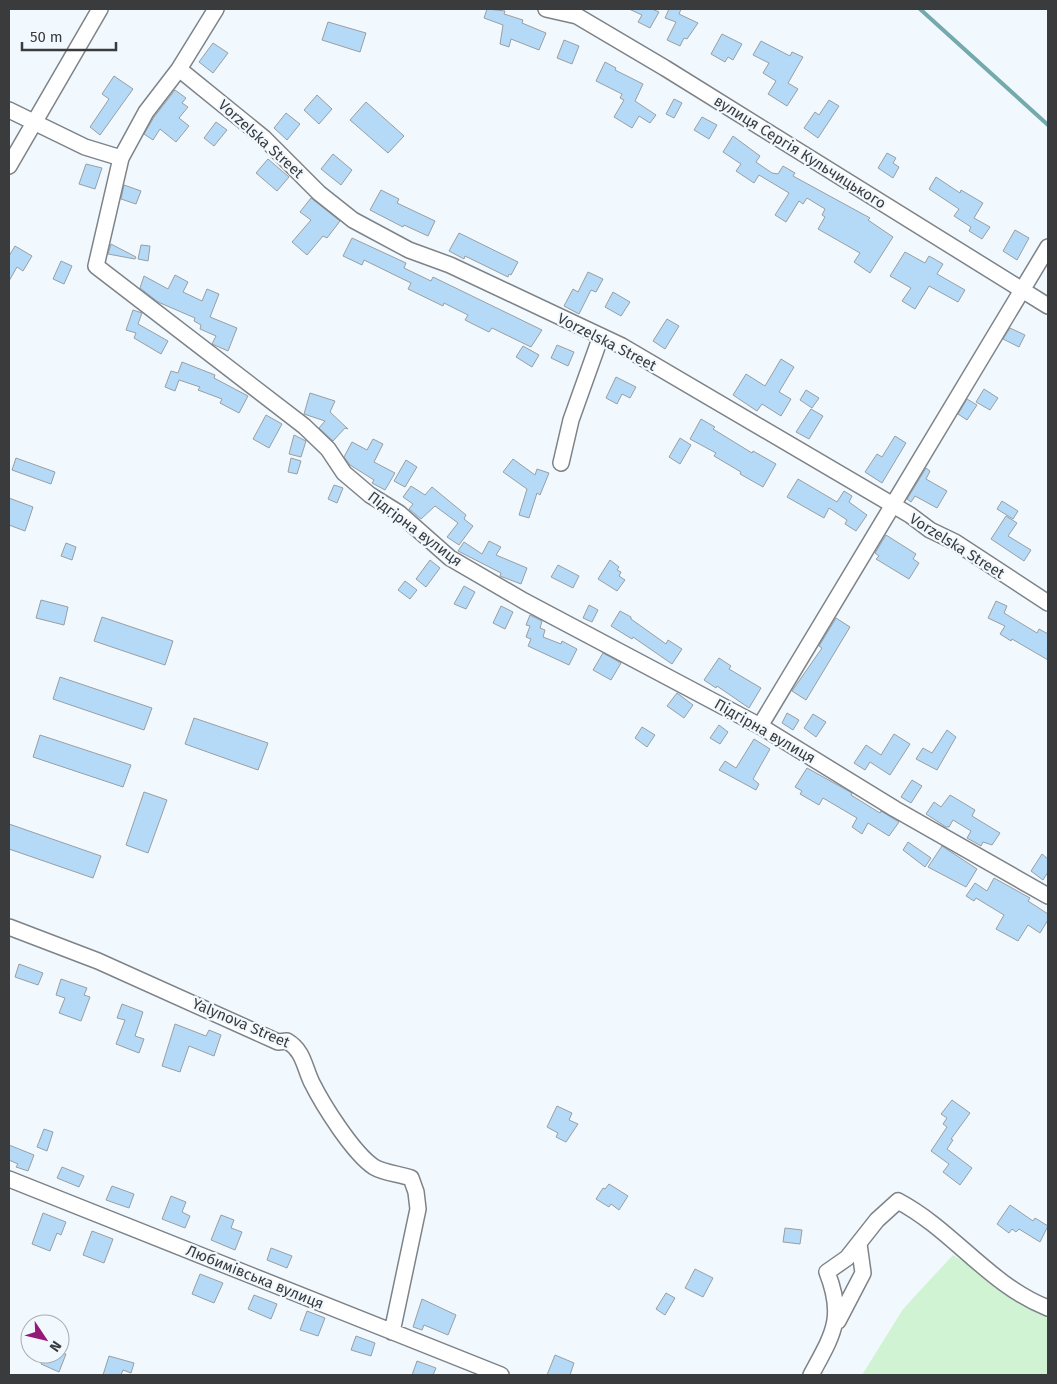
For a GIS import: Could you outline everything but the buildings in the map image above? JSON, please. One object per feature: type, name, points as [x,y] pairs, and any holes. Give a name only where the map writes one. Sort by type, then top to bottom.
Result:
[{"type":"street","points":[[9,166],[100,9]]},
{"type":"street","name":"Підгірна вулиця","points":[[216,9],[179,69],[146,112],[120,158],[96,266],[304,426],[328,449],[344,473],[370,495],[399,514],[450,558],[524,601],[760,726],[895,809],[1048,896]]},
{"type":"street","name":"вулиця Сергія Кульчицького","points":[[546,9],[577,16],[665,68],[1048,306]]},
{"type":"street","name":"Vorzelska Street","points":[[179,69],[264,138],[319,193],[353,220],[409,250],[450,265],[601,336],[674,376],[892,507],[955,542],[1048,603]]},
{"type":"street","points":[[9,110],[85,147],[120,158]]},
{"type":"street","points":[[760,726],[1048,247]]},
{"type":"street","points":[[561,462],[571,420],[601,336]]},
{"type":"street","name":"Yalynova Street","points":[[9,927],[98,961],[278,1042],[287,1041],[294,1045],[303,1057],[311,1082],[321,1101],[355,1149],[374,1167],[411,1178],[416,1192],[418,1209],[392,1332]]},
{"type":"street","name":"Любимівська вулиця","points":[[9,1179],[501,1375]]},
{"type":"street","points":[[835,1325],[837,1308],[834,1289],[828,1272],[847,1258],[877,1220],[898,1201],[918,1212],[994,1277],[1032,1302],[1048,1308]]},
{"type":"street","points":[[811,1375],[835,1325],[863,1274],[859,1244]]},
{"type":"green space","points":[[953,1255],[1048,1317],[1048,1375],[862,1375],[903,1309]]},
{"type":"waterway","points":[[920,9],[1048,125]]}]
